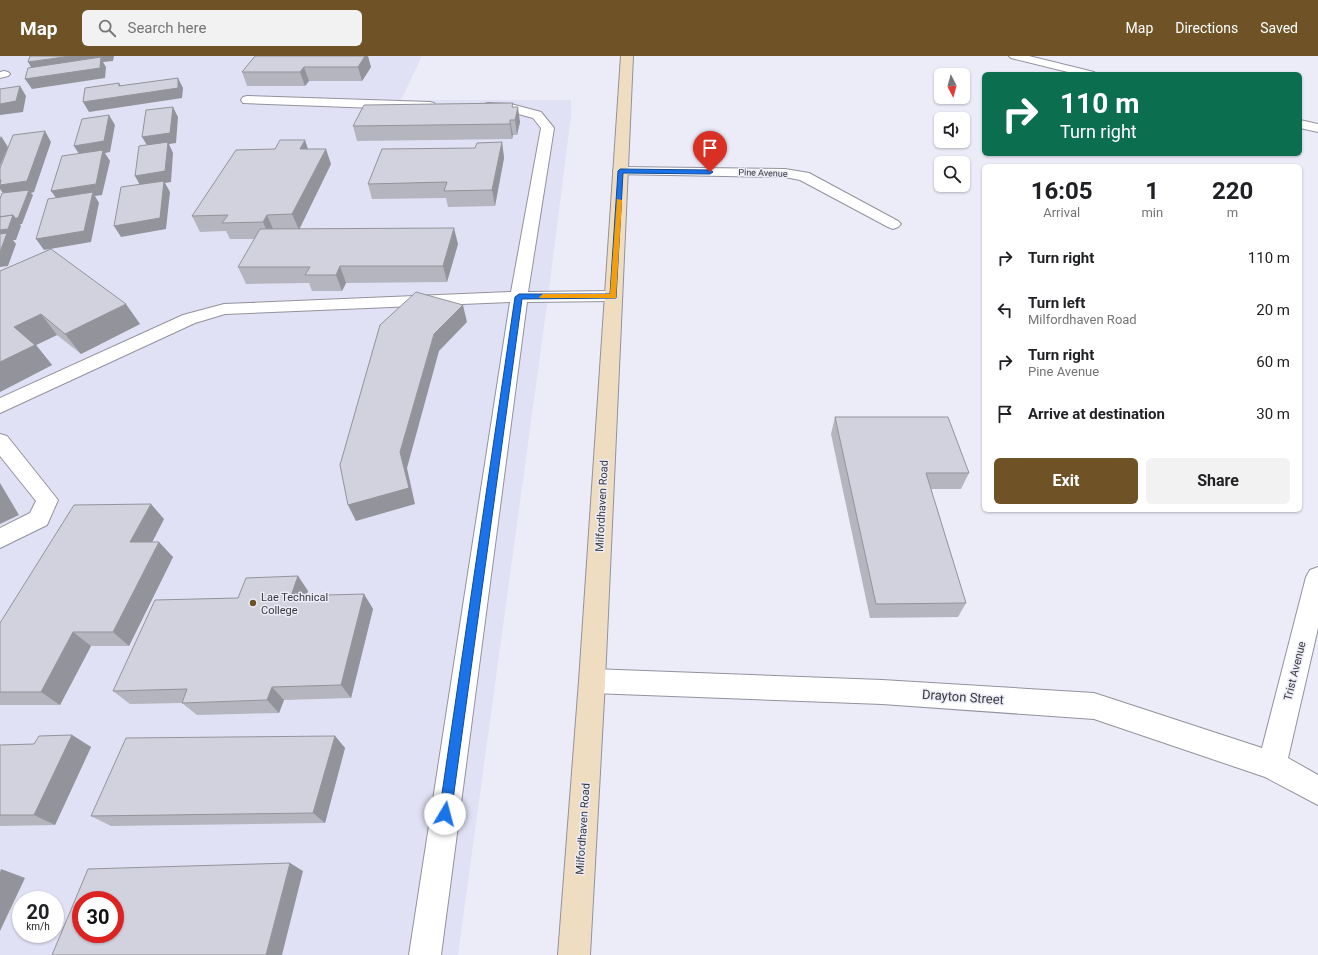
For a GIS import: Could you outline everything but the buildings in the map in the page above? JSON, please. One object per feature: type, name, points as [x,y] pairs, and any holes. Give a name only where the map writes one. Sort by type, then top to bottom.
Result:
[{"type":"main road","name":"Milfordhaven Road","points":[[574,955],[592,681],[627,56]]},
{"type":"street","points":[[1015,56],[1082,72]]},
{"type":"street","points":[[247,100],[441,106]]},
{"type":"street","points":[[425,955],[519,297],[548,128],[537,115],[511,108],[472,107]]},
{"type":"street","points":[[1302,124],[1318,128]]},
{"type":"street","name":"Pine Avenue","points":[[620,171],[785,173],[804,176],[893,224]]},
{"type":"street","points":[[0,406],[189,319],[224,309],[519,297],[613,296]]},
{"type":"street","points":[[0,441],[47,500],[39,519],[0,540]]},
{"type":"street","name":"Trist Avenue","points":[[1272,765],[1318,577]]},
{"type":"street","name":"Drayton Street","points":[[592,681],[882,692],[1094,706],[1272,765],[1318,791]]},
{"type":"shaded area","name":"Lae Technical College","points":[[0,56],[422,56],[401,100],[571,100],[571,116],[547,305],[458,955],[0,955]]},
{"type":"slow traffic","points":[[543,297],[613,296],[619,200]]},
{"type":"place","name":"Lae Technical College","points":[[253,603]]},
{"type":"route","points":[[445,814],[519,297],[613,296],[620,171],[710,172]]}]
